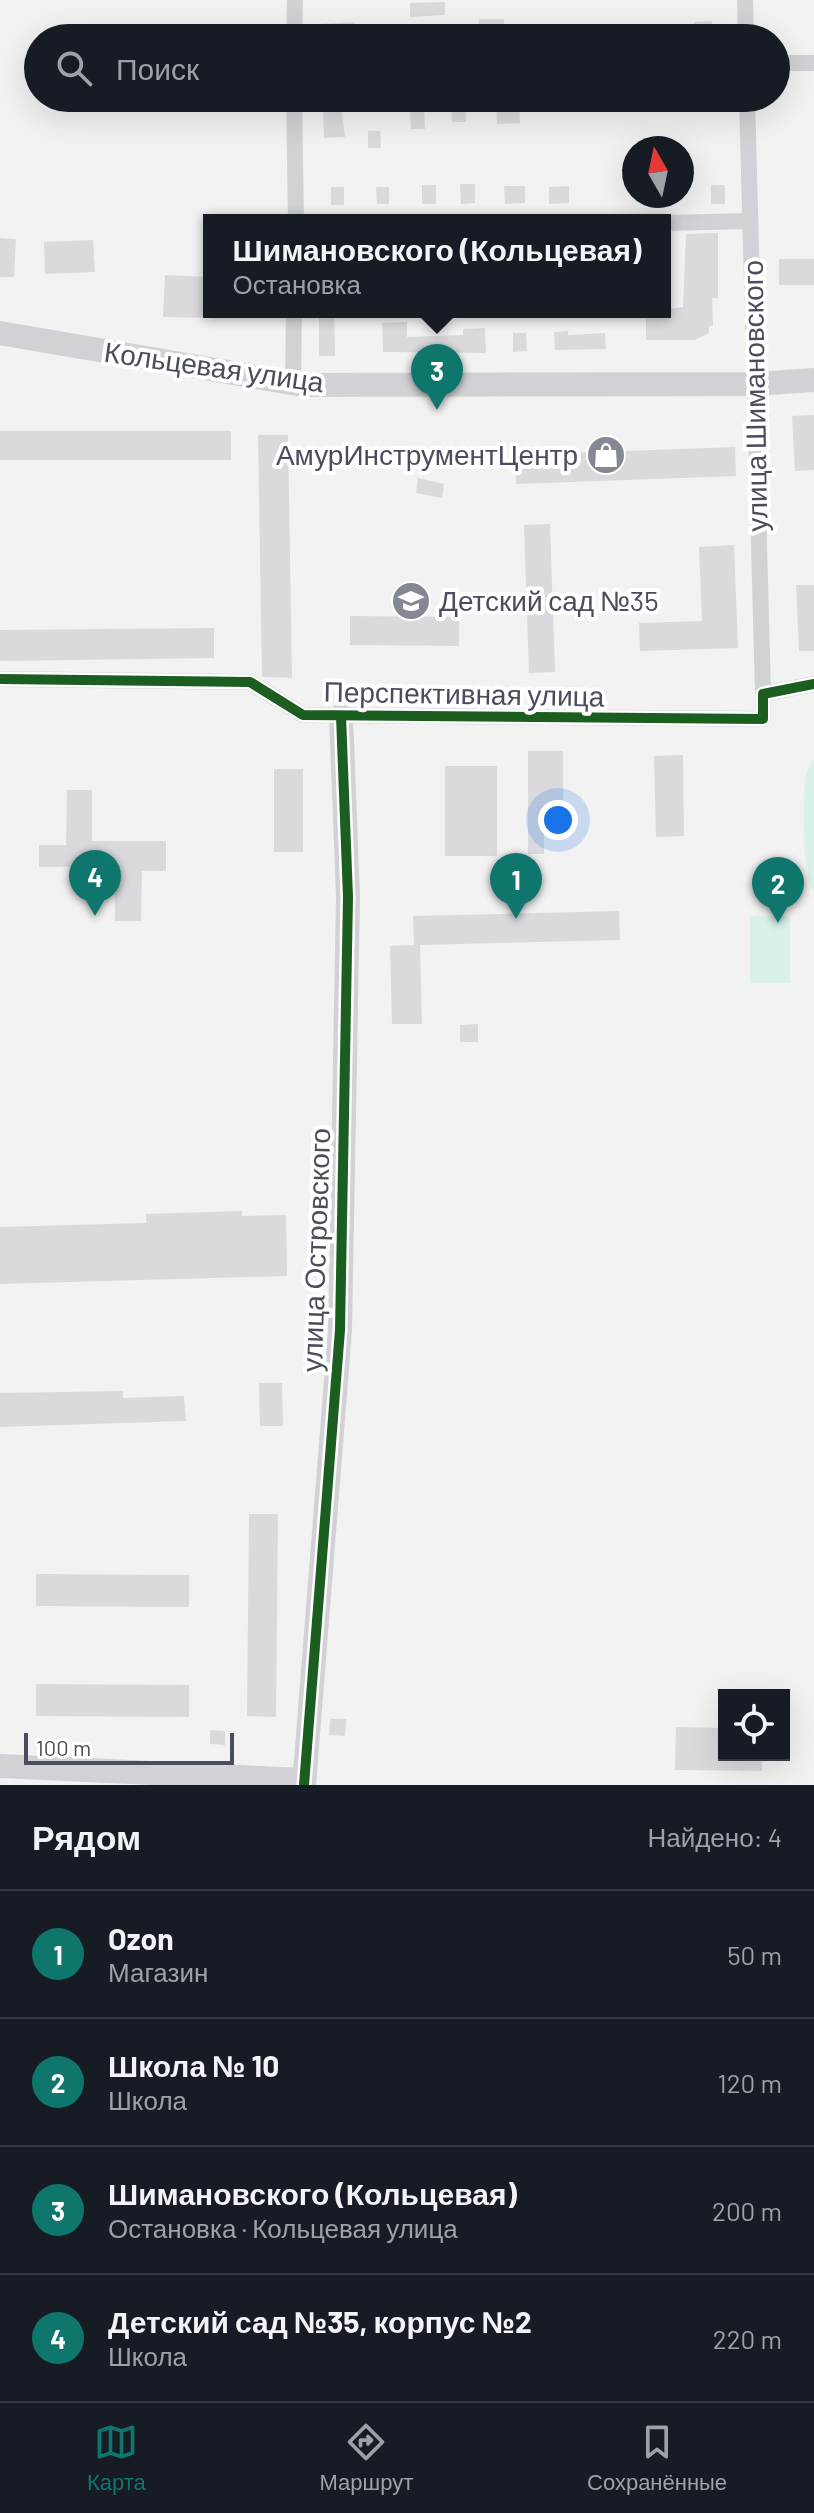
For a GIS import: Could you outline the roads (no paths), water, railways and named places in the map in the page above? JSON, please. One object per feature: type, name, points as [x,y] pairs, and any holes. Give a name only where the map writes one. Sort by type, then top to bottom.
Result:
[{"type":"street","points":[[294,24],[295,0]]},
{"type":"street","points":[[745,0],[746,24]]},
{"type":"street","points":[[790,63],[814,63]]},
{"type":"street","points":[[294,112],[296,214]]},
{"type":"street","name":"улица Шимановского","points":[[747,112],[763,694]]},
{"type":"street","points":[[671,223],[750,221]]},
{"type":"street","points":[[293,383],[294,318]]},
{"type":"street","name":"Кольцевая улица","points":[[0,333],[293,383],[755,384],[814,380]]},
{"type":"street","name":"Перспективная улица","points":[[0,679],[250,682],[303,715],[341,716],[763,719],[763,694]]},
{"type":"street","points":[[763,694],[814,684]]},
{"type":"street","name":"улица Островского","points":[[304,1783],[340,1330],[348,897],[341,716]]},
{"type":"street","points":[[0,1766],[304,1783]]},
{"type":"place","name":"Шимановского (Кольцевая)","points":[[437,410]]},
{"type":"place","name":"АмурИнструментЦентр","points":[[606,455]]},
{"type":"place","name":"Детский сад №35","points":[[411,601]]},
{"type":"place","name":"Детский сад №35, корпус №2","points":[[95,916]]},
{"type":"place","name":"Ozon","points":[[516,919]]},
{"type":"place","name":"Школа № 10","points":[[778,923]]}]
